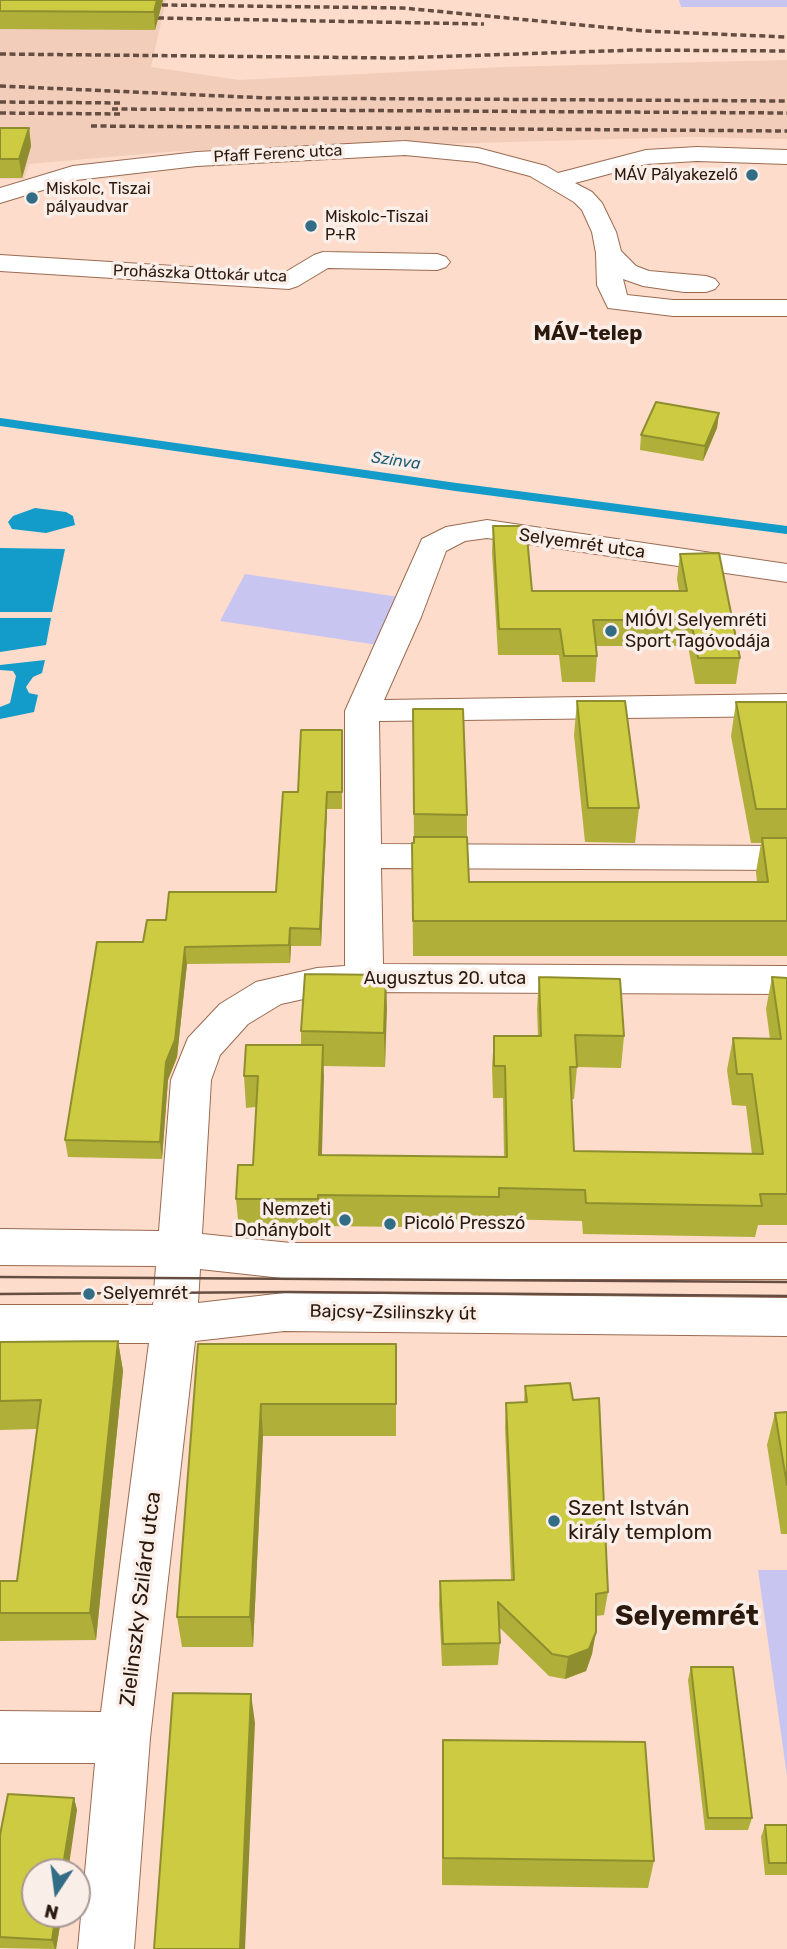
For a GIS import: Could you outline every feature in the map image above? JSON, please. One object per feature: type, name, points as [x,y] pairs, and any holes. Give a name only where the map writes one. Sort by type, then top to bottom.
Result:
[{"type":"street","name":"Pfaff Ferenc utca","points":[[0,196],[59,177],[108,167],[361,149],[430,149],[478,155],[510,162],[556,180],[583,197],[593,208],[609,253],[610,285],[617,302],[673,308],[787,308]]},
{"type":"street","points":[[556,180],[626,161],[658,156],[697,153],[787,157]]},
{"type":"street","points":[[609,253],[627,271],[661,282],[787,284]]},
{"type":"street","name":"Prohászka Ottokár utca","points":[[0,263],[289,281],[323,260],[437,262]]},
{"type":"street","name":"Selyemrét utca","points":[[364,978],[362,711],[405,617],[433,546],[457,533],[488,529],[787,573]]},
{"type":"street","points":[[362,711],[787,705]]},
{"type":"street","points":[[363,856],[787,858]]},
{"type":"street","name":"Augusztus 20. utca","points":[[180,1249],[191,1080],[202,1048],[234,1014],[271,992],[317,982],[364,978],[787,980]]},
{"type":"street","points":[[0,1247],[180,1249],[291,1261],[787,1261]]},
{"type":"street","name":"Zielinszky Szilárd utca","points":[[106,1949],[124,1738],[174,1324],[180,1249]]},
{"type":"street","name":"Bajcsy-Zsilinszky út","points":[[0,1324],[174,1324],[284,1312],[787,1317]]},
{"type":"street","points":[[0,1737],[124,1738]]},
{"type":"shaded area","points":[[0,0],[166,0],[151,67],[239,80],[502,67],[787,60],[787,139],[691,137],[179,151],[29,164],[24,179],[0,179]]},
{"type":"shaded area","points":[[679,0],[787,0],[787,7],[681,7]]},
{"type":"shaded area","points":[[245,574],[399,597],[378,645],[220,621]]},
{"type":"shaded area","points":[[758,1570],[787,1570],[787,1776]]},
{"type":"water","points":[[35,508],[66,512],[73,516],[75,525],[46,533],[12,529],[8,522],[13,516]]},
{"type":"water","points":[[0,548],[65,549],[52,612],[0,612]]},
{"type":"water","points":[[0,618],[51,618],[46,645],[0,652]]},
{"type":"water","points":[[45,660],[42,673],[33,677],[26,687],[29,693],[38,695],[34,712],[0,719],[0,707],[10,703],[16,676],[13,671],[0,670],[0,665]]},
{"type":"building","points":[[0,0],[157,0],[154,12],[0,11]]},
{"type":"building","points":[[0,128],[29,128],[19,159],[0,159]]},
{"type":"building","points":[[656,402],[719,413],[705,446],[641,435]]},
{"type":"building","points":[[493,526],[526,526],[532,591],[687,591],[680,554],[719,553],[740,658],[698,658],[691,620],[593,620],[597,656],[564,656],[560,629],[499,629]]},
{"type":"building","points":[[577,701],[625,701],[639,808],[588,808]]},
{"type":"building","points":[[736,702],[787,702],[787,809],[756,809]]},
{"type":"building","points":[[413,709],[463,709],[467,815],[414,814]]},
{"type":"building","points":[[301,730],[342,730],[342,792],[327,792],[320,929],[290,928],[289,945],[185,947],[175,1040],[166,1062],[160,1142],[65,1140],[97,942],[143,942],[147,920],[166,920],[169,892],[276,892],[283,792],[298,792]]},
{"type":"building","points":[[414,837],[467,837],[469,882],[768,882],[762,838],[787,838],[787,921],[413,921]]},
{"type":"building","points":[[305,974],[386,975],[384,1033],[301,1031]]},
{"type":"building","points":[[539,977],[620,979],[624,1036],[575,1035],[577,1067],[570,1067],[574,1151],[763,1154],[752,1074],[737,1074],[733,1038],[781,1039],[772,977],[787,978],[787,1194],[760,1194],[762,1206],[586,1203],[585,1190],[499,1188],[499,1197],[318,1195],[318,1199],[236,1199],[238,1165],[253,1165],[258,1076],[244,1076],[246,1045],[323,1045],[319,1155],[507,1157],[505,1066],[494,1066],[494,1036],[541,1036]]},
{"type":"building","points":[[118,1341],[90,1613],[0,1613],[0,1581],[17,1581],[41,1400],[0,1401],[0,1342]]},
{"type":"building","points":[[198,1344],[396,1344],[396,1404],[261,1404],[250,1617],[177,1617]]},
{"type":"building","name":"Szent István király templom","points":[[570,1383],[573,1400],[599,1398],[608,1592],[596,1594],[596,1632],[589,1649],[568,1657],[552,1654],[498,1602],[500,1643],[443,1644],[440,1581],[514,1580],[506,1403],[527,1402],[525,1386]]},
{"type":"building","points":[[787,1412],[787,1485],[775,1413]]},
{"type":"building","points":[[691,1667],[733,1667],[752,1818],[708,1818]]},
{"type":"building","points":[[173,1693],[251,1694],[240,1949],[154,1949]]},
{"type":"building","points":[[443,1740],[645,1742],[654,1861],[443,1858]]},
{"type":"building","points":[[8,1794],[74,1798],[64,1858],[21,1858],[21,1928],[54,1928],[52,1940],[0,1937],[0,1835]]},
{"type":"building","points":[[765,1825],[787,1825],[787,1863],[769,1863]]},
{"type":"waterway","name":"Szinva","points":[[0,422],[456,487],[787,530]]},
{"type":"tram line","points":[[0,1277],[787,1282]]},
{"type":"tram line","points":[[0,1294],[288,1292],[787,1296]]},
{"type":"railway","points":[[162,5],[403,8],[644,31],[787,37]]},
{"type":"railway","points":[[158,18],[484,24]]},
{"type":"railway","points":[[0,54],[398,58],[636,50],[787,51]]},
{"type":"railway","points":[[0,86],[267,98],[787,101]]},
{"type":"railway","points":[[0,102],[122,103]]},
{"type":"railway","points":[[112,109],[787,113]]},
{"type":"railway","points":[[0,113],[122,114]]},
{"type":"railway","points":[[91,126],[787,131]]},
{"type":"place","name":"MÁV Pályakezelő","points":[[752,175]]},
{"type":"place","name":"Miskolc, Tiszai pályaudvar","points":[[32,198]]},
{"type":"place","name":"Miskolc-Tiszai P+R","points":[[311,226]]},
{"type":"place","name":"MIÓVI Selyemréti Sport Tagóvodája","points":[[611,631]]},
{"type":"place","name":"Nemzeti Dohánybolt","points":[[345,1220]]},
{"type":"place","name":"Picoló Presszó","points":[[390,1224]]},
{"type":"place","name":"Selyemrét","points":[[89,1294]]},
{"type":"place","name":"Szent István király templom","points":[[554,1521]]},
{"type":"district","name":"MÁV-telep","points":[[588,334]]},
{"type":"district","name":"Selyemrét","points":[[687,1617]]}]
